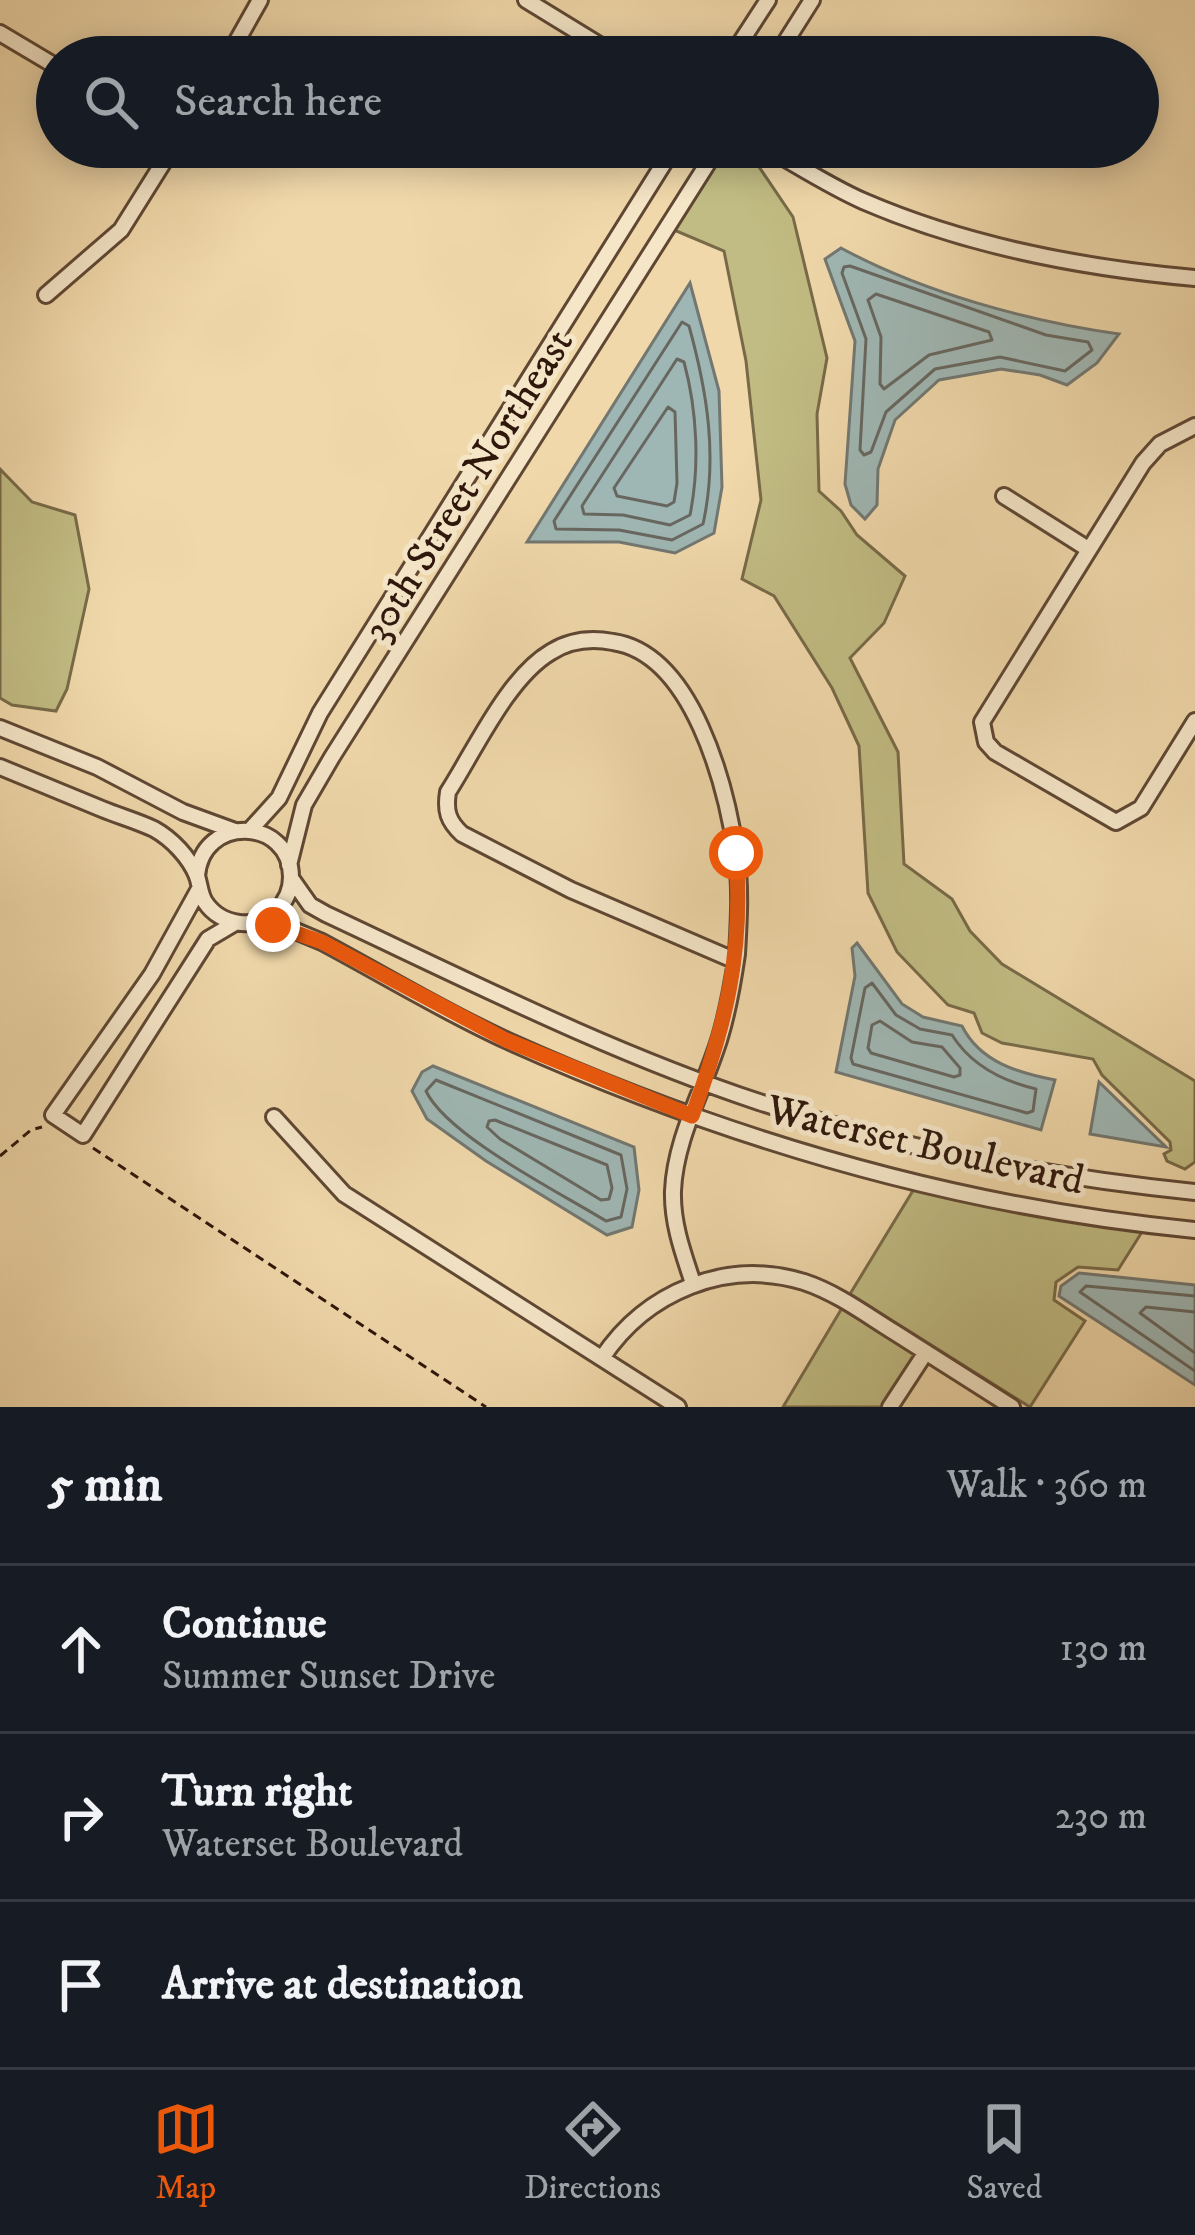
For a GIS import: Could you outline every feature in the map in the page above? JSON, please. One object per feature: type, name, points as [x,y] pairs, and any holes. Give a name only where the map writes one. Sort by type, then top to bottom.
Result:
[{"type":"street","points":[[240,36],[260,0]]},
{"type":"street","points":[[526,0],[585,36]]},
{"type":"street","points":[[744,36],[767,0]]},
{"type":"street","points":[[789,36],[812,0]]},
{"type":"street","points":[[0,33],[36,54]]},
{"type":"street","points":[[46,295],[121,230],[159,168]]},
{"type":"street","name":"30th Street Northeast","points":[[242,831],[280,798],[320,713],[661,168]]},
{"type":"street","name":"30th Street Northeast","points":[[290,872],[304,805],[705,168]]},
{"type":"street","points":[[803,168],[860,199],[924,224],[1117,272],[1195,278]]},
{"type":"street","points":[[1195,426],[1160,444],[1143,463],[982,722],[986,742],[995,752],[1116,822],[1141,808],[1195,721]]},
{"type":"street","points":[[1004,496],[1088,549]]},
{"type":"street","points":[[693,1282],[675,1221],[673,1189],[720,1038],[736,961],[740,900],[722,788],[685,697],[666,670],[635,647],[590,639],[550,652],[510,694],[448,792],[450,824],[461,835],[571,890],[736,961]]},
{"type":"street","points":[[0,728],[98,767],[183,812],[278,844],[290,872],[287,896],[277,910],[254,922],[235,922],[212,911],[178,848],[156,830],[0,767]]},
{"type":"street","points":[[235,922],[208,939],[83,1135],[53,1115],[152,974],[198,883],[201,859],[211,844],[242,831]]},
{"type":"street","name":"Waterset Boulevard","points":[[290,872],[310,905],[326,914],[584,1035],[704,1082],[830,1124],[962,1156],[1195,1192]]},
{"type":"street","name":"Waterset Boulevard","points":[[254,922],[291,929],[322,942],[506,1040],[692,1116],[915,1182],[1042,1208],[1195,1230]]},
{"type":"street","points":[[274,1118],[344,1194],[678,1407]]},
{"type":"street","points":[[602,1358],[631,1321],[693,1282],[747,1275],[802,1281],[845,1300],[1012,1407]]},
{"type":"street","points":[[890,1407],[926,1352]]},
{"type":"path","points":[[0,1156],[31,1130],[50,1124]]},
{"type":"path","points":[[83,1141],[487,1407]]},
{"type":"shaded area","points":[[713,168],[760,168],[793,217],[827,358],[817,414],[819,491],[857,535],[905,576],[884,623],[850,658],[898,752],[904,864],[952,899],[970,931],[1002,964],[1195,1081],[1195,1162],[1185,1169],[1167,1161],[1164,1154],[1171,1150],[1170,1142],[1102,1075],[1093,1059],[1002,1043],[982,1033],[974,1013],[948,1005],[897,952],[868,893],[859,746],[832,688],[774,596],[742,579],[761,500],[746,361],[724,251],[674,230]]},
{"type":"shaded area","points":[[0,469],[32,502],[75,515],[89,589],[67,689],[56,711],[12,705],[0,698]]},
{"type":"shaded area","points":[[914,1189],[1142,1232],[1118,1270],[1078,1267],[1056,1282],[1054,1300],[1085,1321],[1030,1407],[850,1294]]},
{"type":"shaded area","points":[[842,1308],[916,1355],[882,1407],[783,1407]]},
{"type":"water","points":[[841,248],[976,303],[1119,334],[1097,363],[1067,385],[1001,369],[939,380],[895,420],[878,469],[877,505],[865,519],[851,505],[845,484],[855,341],[825,259]]},
{"type":"water","points":[[690,283],[719,391],[722,487],[714,533],[675,553],[619,542],[527,542]]},
{"type":"water","points":[[857,943],[902,1004],[923,1017],[962,1026],[979,1049],[1001,1064],[1055,1080],[1041,1130],[836,1072],[855,976],[852,948]]},
{"type":"water","points":[[433,1066],[634,1147],[639,1190],[632,1227],[607,1235],[427,1119],[412,1091],[422,1072]]},
{"type":"water","points":[[1099,1082],[1166,1147],[1090,1134]]},
{"type":"water","points":[[1079,1273],[1195,1285],[1195,1385],[1059,1296],[1061,1286]]},
{"type":"route","points":[[273,925],[322,942],[506,1040],[692,1116],[730,1000],[740,900],[736,853]]}]
